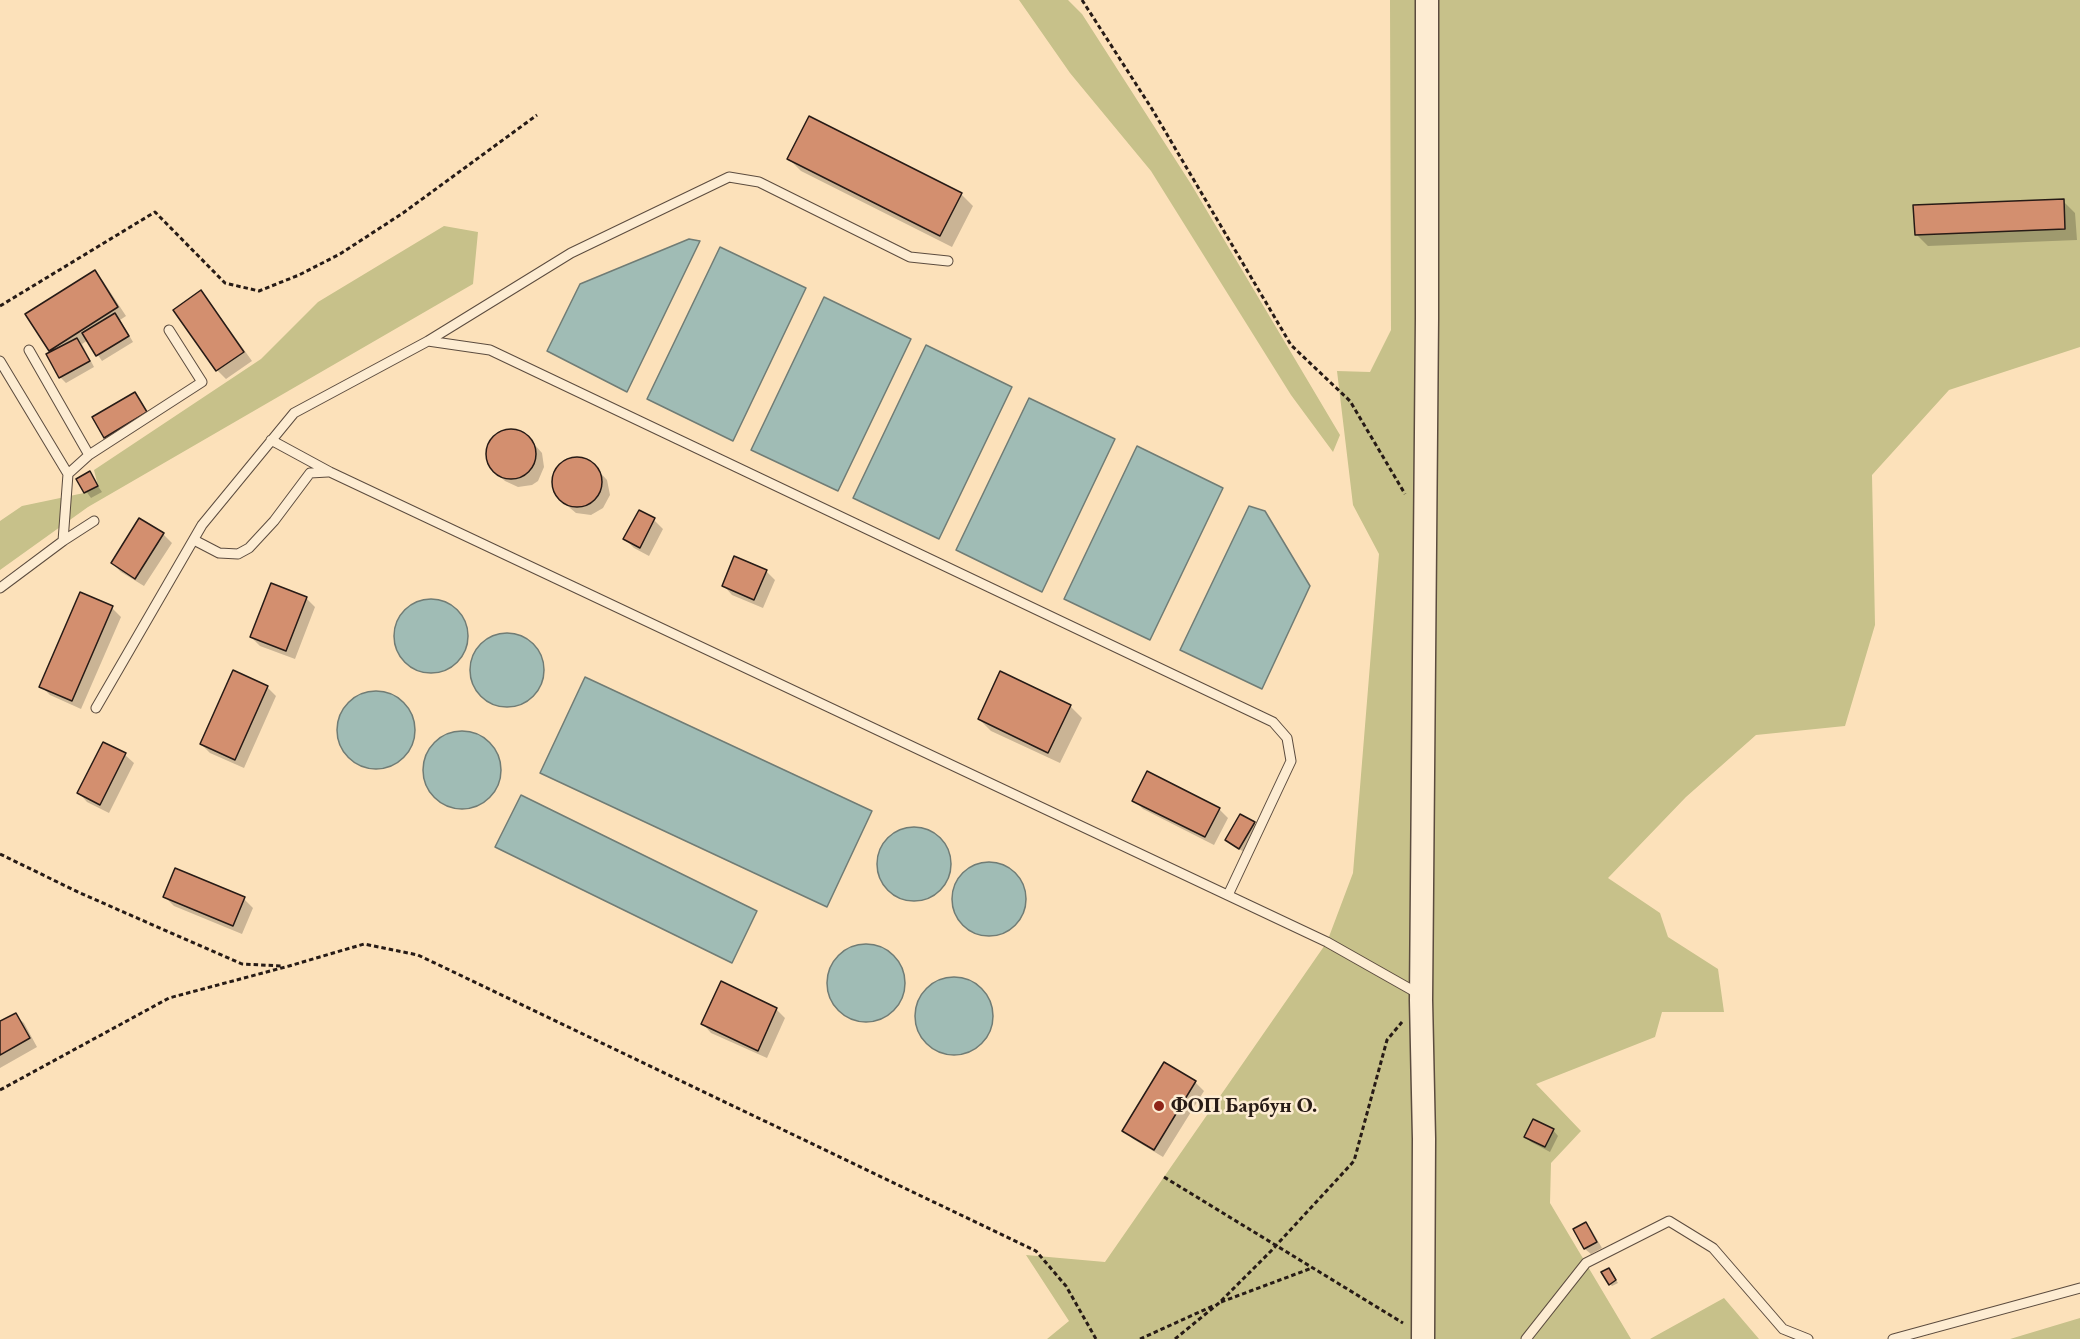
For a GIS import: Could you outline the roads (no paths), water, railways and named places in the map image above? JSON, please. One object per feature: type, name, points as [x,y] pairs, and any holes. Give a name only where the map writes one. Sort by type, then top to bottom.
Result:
[{"type":"street","points":[[1423,1337],[1424,1139],[1421,997],[1427,341],[1427,0]]},
{"type":"lane","points":[[96,708],[202,525],[294,413],[428,341],[571,254],[729,177],[759,182],[910,256],[948,261]]},
{"type":"lane","points":[[68,474],[89,454],[202,382],[169,330]]},
{"type":"lane","points":[[428,341],[490,350],[1273,722],[1287,738],[1291,761],[1228,895]]},
{"type":"lane","points":[[29,350],[89,454]]},
{"type":"lane","points":[[0,361],[68,474],[63,541]]},
{"type":"lane","points":[[272,440],[330,472],[1327,942],[1421,997]]},
{"type":"lane","points":[[194,540],[219,553],[238,554],[249,548],[274,521],[310,473],[330,472]]},
{"type":"lane","points":[[0,588],[94,521]]},
{"type":"lane","points":[[1526,1339],[1586,1263],[1669,1221],[1713,1248],[1783,1329],[1808,1339]]},
{"type":"lane","points":[[1893,1339],[2080,1288]]},
{"type":"water","points":[[689,239],[700,241],[627,392],[547,351],[580,284]]},
{"type":"water","points":[[720,247],[806,288],[733,441],[647,399]]},
{"type":"water","points":[[824,297],[911,339],[838,491],[751,450]]},
{"type":"water","points":[[926,345],[1012,387],[939,539],[853,498]]},
{"type":"water","points":[[1029,398],[1115,439],[1042,592],[956,550]]},
{"type":"water","points":[[1137,446],[1223,488],[1150,640],[1064,599]]},
{"type":"water","points":[[1249,506],[1265,511],[1310,586],[1262,689],[1180,650]]},
{"type":"water","points":[[431,599],[445,602],[457,610],[465,622],[468,636],[465,650],[457,662],[445,670],[431,673],[417,670],[405,662],[397,650],[394,636],[397,622],[405,610],[417,602]]},
{"type":"water","points":[[507,633],[521,636],[533,644],[541,656],[544,670],[541,684],[533,696],[521,704],[507,707],[493,704],[481,696],[473,684],[470,670],[473,656],[481,644],[493,636]]},
{"type":"water","points":[[585,677],[872,811],[827,907],[540,773]]},
{"type":"water","points":[[376,691],[391,694],[408,708],[415,730],[412,745],[398,762],[376,769],[361,766],[344,752],[337,730],[340,715],[354,698]]},
{"type":"water","points":[[454,731],[470,731],[484,737],[495,748],[501,762],[501,778],[495,792],[484,803],[470,809],[454,809],[440,803],[429,792],[423,778],[423,762],[429,748],[440,737]]},
{"type":"water","points":[[521,795],[757,911],[732,963],[495,847]]},
{"type":"water","points":[[914,827],[928,830],[940,838],[948,850],[951,864],[948,878],[940,890],[928,898],[914,901],[900,898],[888,890],[880,878],[877,864],[880,850],[888,838],[900,830]]},
{"type":"water","points":[[989,862],[1003,865],[1015,873],[1023,885],[1026,899],[1023,913],[1015,925],[1003,933],[989,936],[975,933],[963,925],[955,913],[952,899],[955,885],[963,873],[975,865]]},
{"type":"water","points":[[858,944],[874,944],[888,950],[899,961],[905,975],[905,991],[899,1005],[888,1016],[874,1022],[858,1022],[844,1016],[833,1005],[827,991],[827,975],[833,961],[844,950]]},
{"type":"water","points":[[946,977],[962,977],[976,983],[987,994],[993,1008],[993,1024],[987,1038],[976,1049],[962,1055],[946,1055],[932,1049],[921,1038],[915,1024],[915,1008],[921,994],[932,983]]},
{"type":"place","name":"ФОП Барбун О.","points":[[1159,1106]]}]
